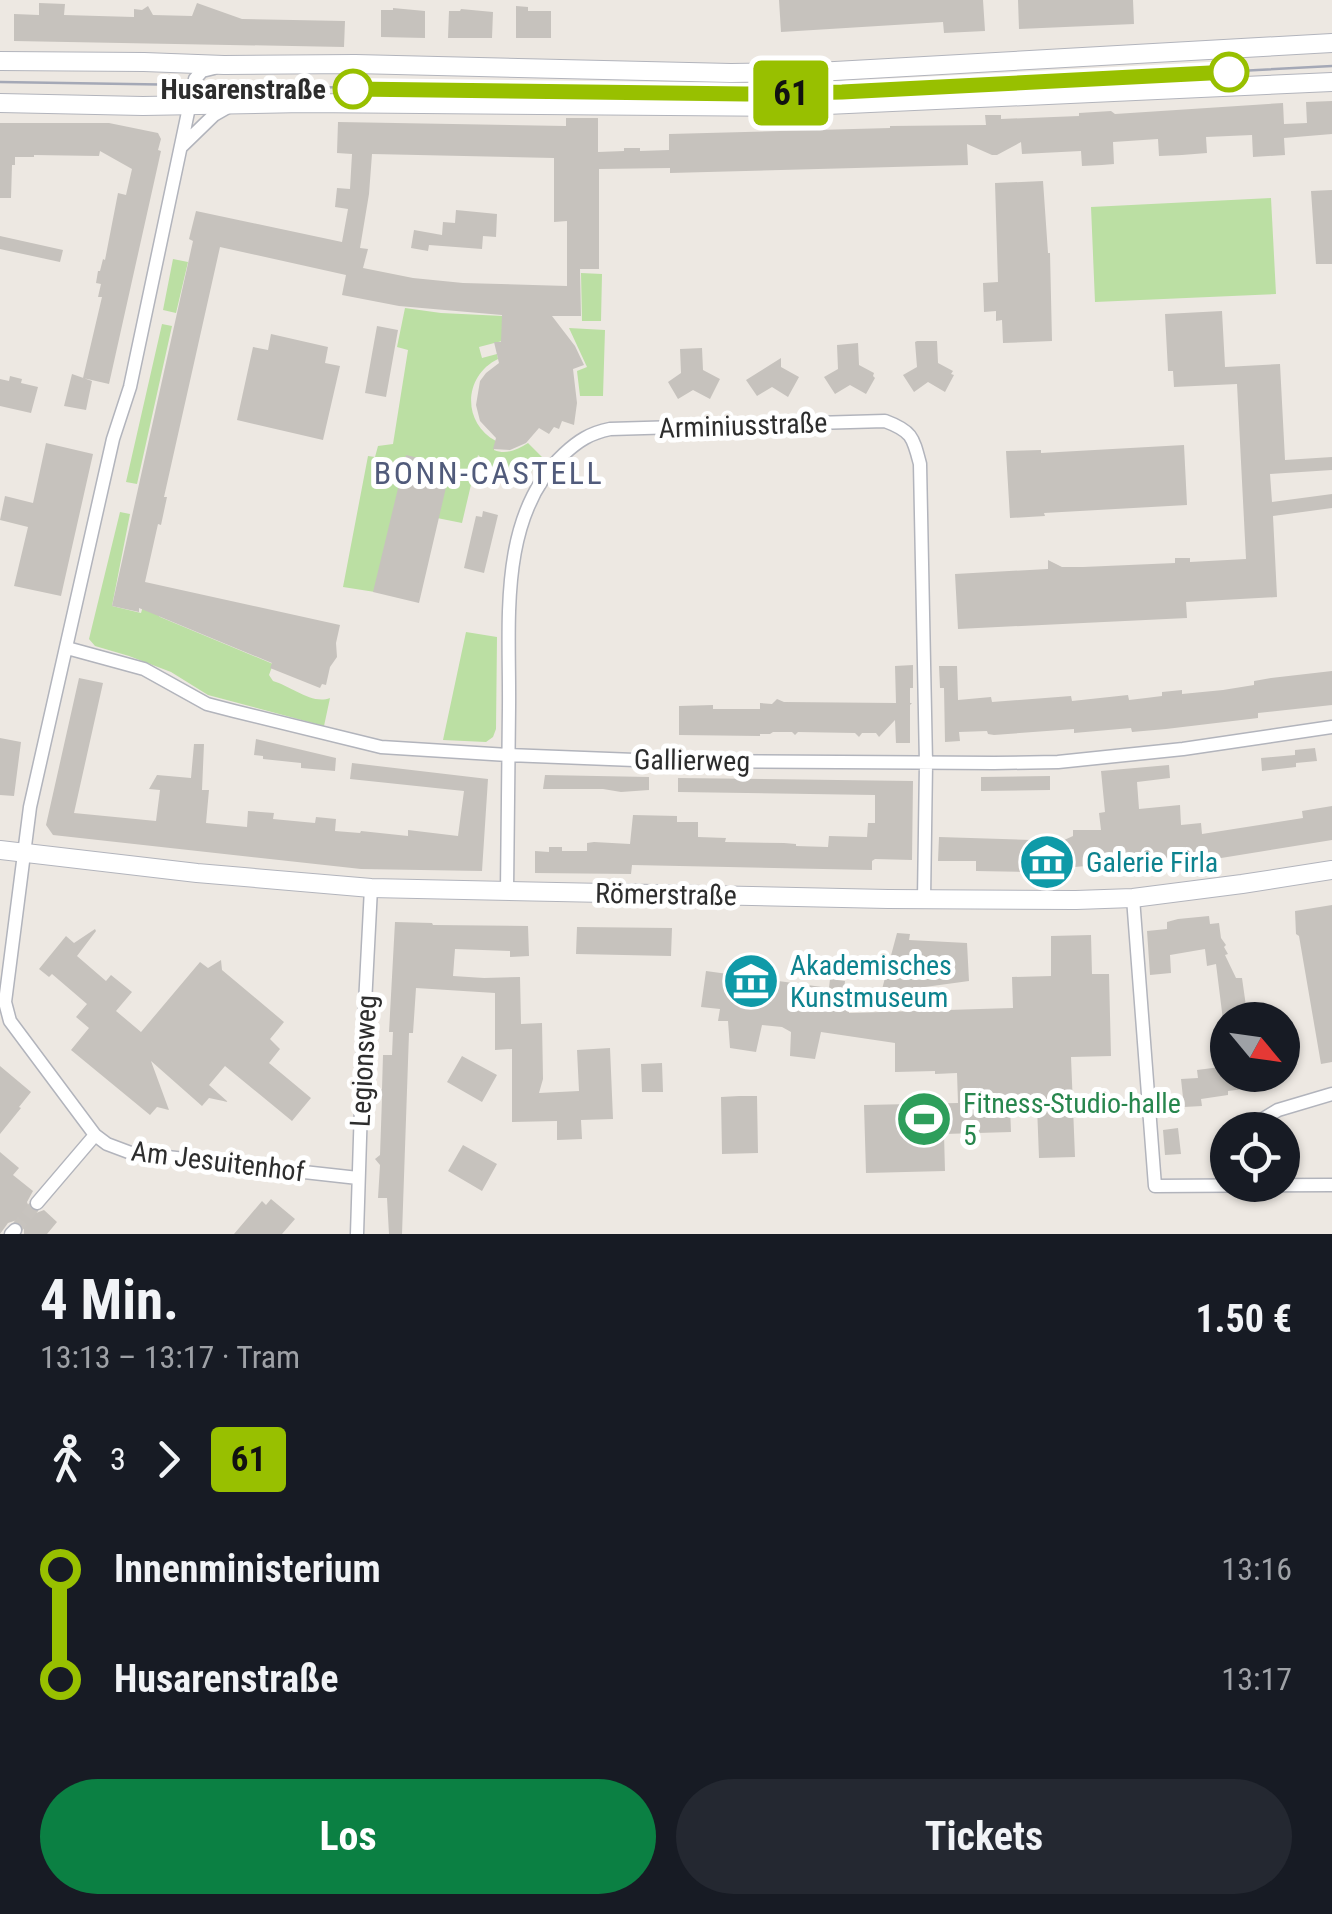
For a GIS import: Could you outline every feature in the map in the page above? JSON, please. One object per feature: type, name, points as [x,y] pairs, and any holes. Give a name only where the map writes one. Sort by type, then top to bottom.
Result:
[{"type":"main road","points":[[0,61],[817,72],[1332,43]]},
{"type":"main road","points":[[0,102],[782,107],[1332,82]]},
{"type":"main road","name":"Römerstraße","points":[[0,850],[372,888],[924,898],[1134,898],[1332,870]]},
{"type":"street","points":[[174,63],[195,79]]},
{"type":"street","points":[[22,852],[73,611],[113,439],[130,387],[195,79],[202,71],[224,65]]},
{"type":"street","points":[[180,147],[231,105]]},
{"type":"street","name":"Arminiusstraße","points":[[508,890],[510,594],[518,536],[540,481],[584,437],[610,430],[885,420],[914,438],[920,464],[926,762],[924,898]]},
{"type":"street","name":"Gallierweg","points":[[67,648],[144,670],[207,704],[234,711],[382,746],[508,755],[660,761],[1058,762],[1184,750],[1332,727]]},
{"type":"street","name":"Am Jesuitenhof","points":[[22,852],[5,1002],[10,1021],[95,1135],[131,1153],[358,1178]]},
{"type":"street","name":"Legionsweg","points":[[357,1234],[372,888]]},
{"type":"street","points":[[1134,898],[1155,1186],[1210,1186]]},
{"type":"street","points":[[1275,1112],[1332,1094]]},
{"type":"street","points":[[37,1203],[95,1135]]},
{"type":"street","points":[[1300,1185],[1332,1185]]},
{"type":"green space","points":[[1271,198],[1276,294],[1095,302],[1091,207]]},
{"type":"green space","points":[[173,259],[188,262],[176,313],[163,310]]},
{"type":"green space","points":[[581,273],[602,274],[601,321],[582,321]]},
{"type":"green space","points":[[405,308],[503,316],[502,341],[479,347],[482,358],[497,354],[498,359],[478,376],[472,412],[485,433],[496,441],[494,450],[511,451],[528,443],[542,457],[520,482],[514,473],[490,466],[478,455],[462,523],[437,518],[450,465],[406,456],[375,592],[343,587],[368,456],[375,457],[378,446],[393,444],[408,350],[397,347]]},
{"type":"green space","points":[[162,324],[172,326],[137,484],[126,482]]},
{"type":"green space","points":[[569,328],[605,330],[603,396],[580,396],[577,371],[587,367]]},
{"type":"green space","points":[[120,512],[130,514],[112,606],[141,613],[144,603],[160,617],[273,664],[269,675],[273,681],[309,697],[330,698],[324,726],[208,695],[171,672],[95,646],[89,639]]},
{"type":"green space","points":[[466,632],[497,637],[496,729],[486,742],[443,740]]},
{"type":"building","points":[[779,0],[983,0],[985,31],[944,33],[943,22],[781,32]]},
{"type":"building","points":[[1018,0],[1133,0],[1134,24],[1019,29]]},
{"type":"building","points":[[39,3],[65,4],[64,15],[134,17],[134,9],[148,6],[153,15],[192,16],[197,3],[242,19],[345,21],[344,47],[14,41],[14,14],[39,15]]},
{"type":"building","points":[[516,6],[528,7],[528,11],[551,11],[551,38],[516,38]]},
{"type":"building","points":[[381,10],[425,11],[425,38],[381,37]]},
{"type":"building","points":[[449,11],[493,12],[492,38],[448,38]]},
{"type":"building","points":[[1332,101],[1332,134],[1284,138],[1285,155],[1253,157],[1252,135],[1206,137],[1207,153],[1182,155],[1159,156],[1158,139],[1113,142],[1114,164],[1102,165],[1082,166],[1081,151],[1022,154],[1021,142],[997,155],[967,144],[968,165],[670,173],[670,168],[599,169],[599,269],[580,269],[581,316],[552,316],[584,365],[573,369],[577,403],[574,425],[562,421],[559,429],[554,427],[549,434],[539,428],[526,443],[510,450],[493,449],[496,438],[480,421],[476,405],[480,381],[499,363],[494,342],[501,342],[502,315],[399,306],[342,295],[346,275],[220,247],[161,525],[158,524],[145,582],[340,625],[337,657],[326,685],[320,688],[270,668],[272,663],[139,608],[139,612],[112,606],[193,241],[189,239],[196,211],[342,242],[348,209],[335,207],[337,188],[350,189],[352,154],[337,153],[338,122],[566,126],[566,118],[598,118],[598,152],[624,148],[669,150],[669,134],[986,125],[985,115],[1001,115],[1001,119],[1079,116],[1283,103],[1284,124],[1307,123],[1306,102]],"holes":[[[372,154],[554,158],[554,222],[567,221],[567,286],[463,283],[363,268],[368,249],[360,248]]]},
{"type":"building","points":[[0,123],[109,123],[158,133],[161,139],[109,384],[83,378],[102,297],[98,297],[98,271],[105,260],[118,193],[126,195],[132,169],[100,151],[99,156],[15,157],[11,198],[0,198]]},
{"type":"building","points":[[1043,181],[1052,341],[1003,343],[1002,320],[996,321],[996,311],[984,312],[983,283],[998,282],[995,183]]},
{"type":"building","points":[[1332,190],[1332,264],[1316,264],[1311,191]]},
{"type":"building","points":[[456,210],[497,214],[496,237],[483,236],[482,249],[429,245],[428,251],[411,248],[414,230],[442,235],[443,222],[455,223]]},
{"type":"building","points":[[0,236],[63,250],[60,262],[0,249]]},
{"type":"building","points":[[1222,311],[1225,367],[1280,364],[1285,460],[1332,457],[1332,470],[1270,474],[1272,502],[1332,494],[1332,508],[1273,516],[1277,597],[1186,602],[1187,618],[958,629],[955,574],[1048,569],[1048,560],[1062,567],[1083,567],[1175,563],[1175,558],[1190,558],[1190,562],[1246,559],[1237,384],[1174,387],[1173,371],[1168,371],[1165,314]]},
{"type":"building","points":[[377,326],[398,330],[386,397],[365,393]]},
{"type":"building","points":[[271,334],[328,347],[325,363],[340,366],[323,440],[237,420],[253,347],[268,350]]},
{"type":"building","points":[[917,341],[937,341],[938,363],[954,375],[945,392],[928,382],[914,392],[903,375],[917,367]]},
{"type":"building","points":[[858,343],[859,365],[874,373],[875,378],[866,394],[850,385],[835,394],[824,377],[838,369],[837,345]]},
{"type":"building","points":[[702,348],[703,370],[720,379],[710,399],[693,390],[678,399],[668,382],[681,373],[680,349]]},
{"type":"building","points":[[781,358],[781,367],[799,377],[788,397],[772,387],[757,396],[746,380]]},
{"type":"building","points":[[72,374],[92,381],[86,410],[64,406]]},
{"type":"building","points":[[10,376],[38,387],[31,413],[0,406],[0,379],[9,381]]},
{"type":"building","points":[[46,443],[93,454],[61,596],[14,586],[28,527],[0,520],[5,496],[33,503]]},
{"type":"building","points":[[1184,445],[1187,505],[1010,518],[1006,451],[1041,453]]},
{"type":"building","points":[[406,455],[451,466],[419,603],[373,592]]},
{"type":"building","points":[[483,511],[498,515],[484,573],[464,568],[476,516],[482,517]]},
{"type":"building","points":[[913,665],[910,743],[896,743],[895,720],[879,737],[876,733],[862,733],[859,737],[855,733],[798,732],[760,736],[679,735],[679,706],[760,709],[760,703],[772,704],[777,699],[896,703],[895,666]]},
{"type":"building","points":[[939,666],[957,666],[958,700],[991,697],[992,702],[1071,696],[1072,701],[1128,695],[1129,700],[1162,696],[1162,692],[1223,690],[1271,678],[1332,671],[1332,705],[1132,732],[1131,728],[994,735],[987,731],[959,732],[960,741],[945,742],[944,688],[940,688]]},
{"type":"building","points":[[79,678],[103,683],[74,813],[156,821],[160,790],[149,789],[157,775],[191,778],[194,744],[204,744],[202,790],[209,790],[206,823],[247,827],[248,811],[274,813],[273,819],[315,823],[316,817],[336,819],[335,831],[408,836],[408,830],[458,836],[464,791],[350,779],[352,763],[488,779],[482,871],[361,869],[53,835],[46,825]]},
{"type":"building","points":[[0,738],[21,742],[14,796],[0,795]]},
{"type":"building","points":[[256,739],[336,758],[335,771],[263,759],[254,755]]},
{"type":"building","points":[[1315,748],[1317,761],[1296,763],[1296,767],[1262,771],[1261,758],[1295,755],[1295,750]]},
{"type":"building","points":[[1169,765],[1170,778],[1137,782],[1139,809],[1180,805],[1181,825],[1201,823],[1202,834],[1303,818],[1302,811],[1332,806],[1332,840],[1215,859],[1214,854],[1075,867],[1074,873],[976,871],[976,861],[938,861],[939,837],[1062,841],[1073,836],[1073,830],[1101,830],[1099,813],[1105,812],[1101,771]]},
{"type":"building","points":[[545,775],[649,777],[649,790],[543,789]]},
{"type":"building","points":[[1050,776],[1050,790],[981,791],[981,777]]},
{"type":"building","points":[[678,778],[913,781],[912,860],[875,859],[872,870],[632,865],[631,874],[535,873],[535,851],[549,852],[549,847],[562,847],[562,851],[587,851],[587,843],[594,842],[630,844],[633,815],[677,816],[677,822],[698,822],[698,837],[796,846],[828,847],[829,836],[867,837],[868,823],[875,823],[875,795],[678,792]]},
{"type":"building","points":[[1332,905],[1332,1062],[1321,1064],[1295,911]]},
{"type":"building","points":[[1209,916],[1210,924],[1219,923],[1228,954],[1225,955],[1236,978],[1242,978],[1245,1002],[1221,1002],[1216,964],[1207,966],[1205,949],[1170,955],[1171,973],[1150,975],[1147,931],[1167,929],[1167,922]]},
{"type":"building","points":[[395,922],[528,926],[529,956],[510,957],[510,951],[455,949],[453,976],[520,977],[521,1024],[542,1023],[543,1079],[539,1093],[579,1091],[577,1050],[610,1048],[613,1119],[581,1120],[582,1139],[557,1140],[557,1121],[512,1122],[512,1049],[495,1050],[495,993],[416,988],[413,1033],[409,1033],[402,1234],[389,1234],[387,1198],[378,1198],[380,1165],[375,1159],[380,1155],[382,1098],[378,1093],[382,1089],[383,1055],[392,1055],[393,1032],[389,1032]]},
{"type":"building","points":[[577,927],[672,928],[671,956],[576,954]]},
{"type":"building","points":[[95,929],[77,956],[106,981],[111,975],[132,992],[116,1011],[141,1032],[200,962],[208,968],[221,960],[222,970],[284,1022],[270,1039],[280,1049],[269,1063],[311,1098],[292,1121],[225,1066],[209,1085],[228,1102],[209,1098],[202,1106],[151,1061],[169,1110],[157,1107],[150,1115],[71,1050],[89,1028],[76,1017],[87,1004],[52,974],[49,977],[39,969],[66,936],[74,943]]},
{"type":"building","points":[[897,933],[910,934],[909,940],[967,943],[969,981],[881,993]]},
{"type":"building","points":[[1091,935],[1092,974],[1109,974],[1111,1056],[1071,1057],[1075,1157],[1039,1158],[1037,1106],[1010,1107],[1011,1132],[944,1134],[945,1171],[866,1173],[864,1105],[958,1103],[957,1073],[895,1072],[895,1043],[821,1032],[815,1059],[790,1056],[791,1032],[782,1027],[762,1025],[756,1052],[730,1048],[728,1021],[718,1021],[720,1009],[701,1007],[706,971],[829,988],[830,979],[845,981],[843,1000],[848,1001],[849,1013],[1013,1008],[1012,977],[1051,976],[1051,936]]},
{"type":"building","points":[[462,1056],[497,1075],[482,1102],[447,1082]]},
{"type":"building","points":[[662,1063],[663,1092],[642,1092],[641,1064]]},
{"type":"building","points":[[0,1066],[31,1092],[0,1134]]},
{"type":"building","points":[[1210,1068],[1210,1092],[1228,1095],[1201,1099],[1202,1106],[1184,1107],[1181,1079],[1198,1078],[1197,1070]]},
{"type":"building","points":[[757,1096],[758,1153],[722,1154],[721,1097]]},
{"type":"building","points":[[1178,1128],[1181,1154],[1165,1155],[1163,1130]]},
{"type":"building","points":[[463,1145],[497,1164],[482,1191],[448,1171]]},
{"type":"building","points":[[0,1152],[19,1168],[13,1175],[33,1191],[27,1202],[30,1210],[44,1210],[57,1222],[47,1234],[24,1234],[24,1226],[17,1220],[8,1223],[0,1234]]},
{"type":"building","points":[[271,1199],[295,1219],[282,1234],[234,1234],[262,1201],[266,1205]]},
{"type":"tunnel","points":[[15,1230],[37,1203]]},
{"type":"tram line","points":[[0,82],[746,94],[1332,66]]},
{"type":"tram line","name":"61","points":[[353,89],[746,94],[1229,72]]},
{"type":"place","name":"Husarenstraße","points":[[353,89]]},
{"type":"place","name":"Galerie Firla","points":[[1047,862]]},
{"type":"place","name":"Akademisches Kunstmuseum","points":[[751,981]]},
{"type":"place","name":"Fitness-Studio-halle 5","points":[[924,1119]]},
{"type":"district","name":"BONN-CASTELL","points":[[489,473]]}]
